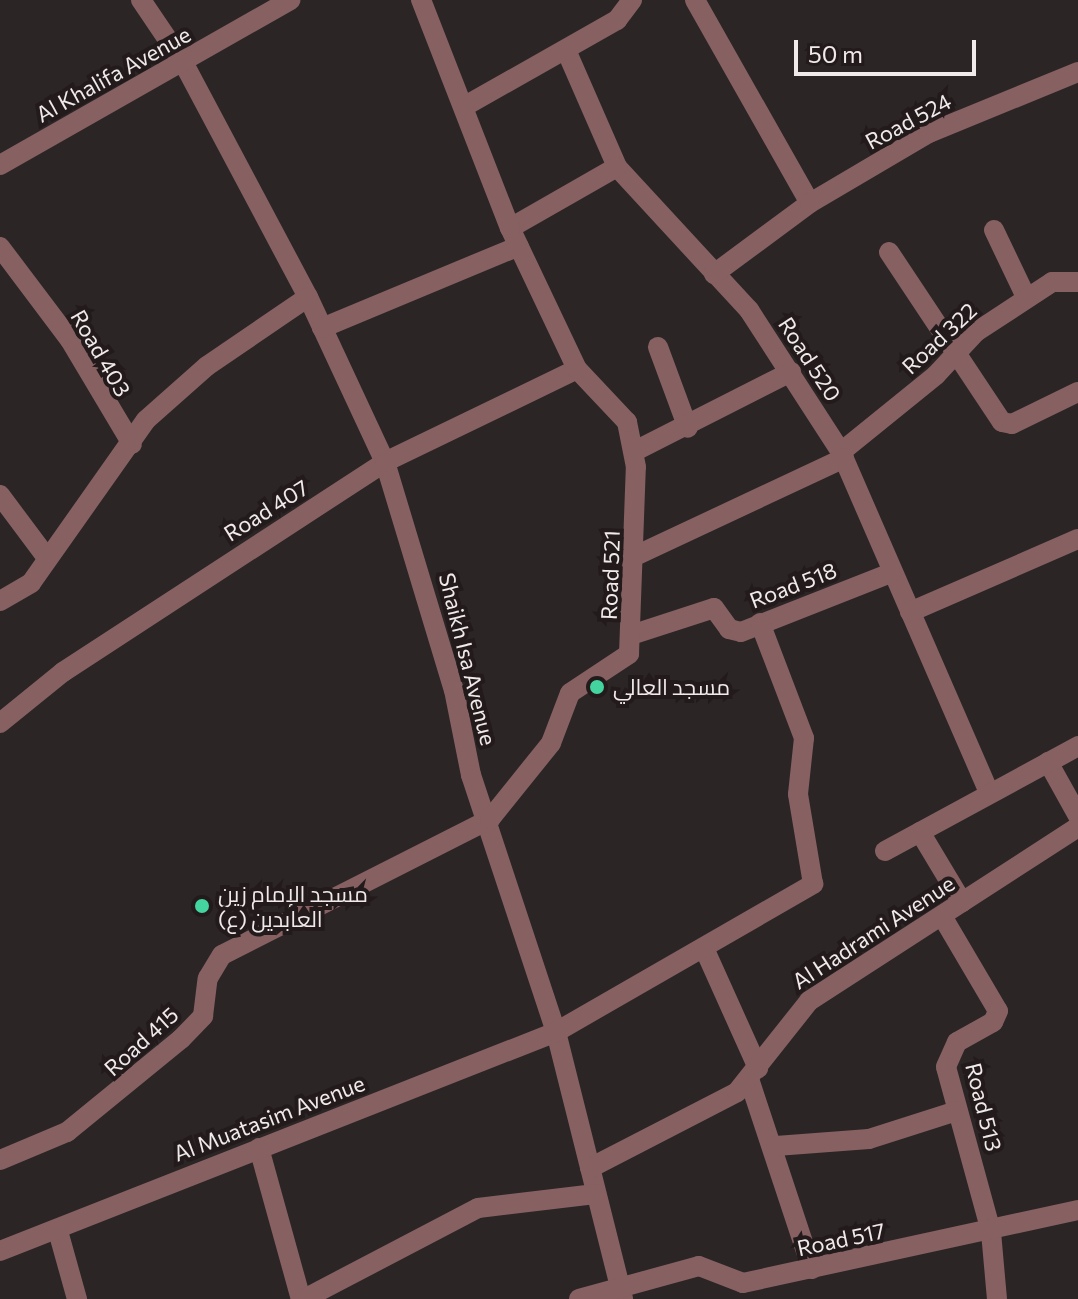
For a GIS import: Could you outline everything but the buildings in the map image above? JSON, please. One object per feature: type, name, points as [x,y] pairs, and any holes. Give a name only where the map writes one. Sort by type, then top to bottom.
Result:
[{"type":"street","name":"Shaikh Isa Avenue","points":[[141,0],[183,62],[308,297],[385,462],[443,648],[471,775],[490,819],[556,1032],[620,1292]]},
{"type":"street","name":"Al Khalifa Avenue","points":[[0,165],[290,0]]},
{"type":"street","points":[[421,0],[515,237],[577,369],[627,422],[635,451],[688,428],[791,372]]},
{"type":"street","points":[[465,106],[617,20],[632,0]]},
{"type":"street","points":[[695,0],[810,203]]},
{"type":"street","name":"Road 520","points":[[566,50],[617,167],[714,274],[791,372],[843,455],[891,573],[989,793]]},
{"type":"street","name":"Road 524","points":[[714,274],[810,203],[929,133],[1078,72]]},
{"type":"street","points":[[322,328],[515,237],[617,167]]},
{"type":"street","points":[[994,230],[1026,297]]},
{"type":"street","name":"Road 403","points":[[0,247],[70,340],[132,444]]},
{"type":"street","points":[[889,252],[955,355],[1007,424],[1078,392]]},
{"type":"street","name":"Road 322","points":[[633,557],[843,455],[955,355],[1026,297],[1060,279],[1078,282]]},
{"type":"street","points":[[0,601],[31,583],[146,420],[207,366],[308,297]]},
{"type":"street","points":[[658,347],[688,428]]},
{"type":"street","name":"Road 407","points":[[0,723],[63,672],[385,462],[577,369]]},
{"type":"street","name":"Road 521","points":[[490,819],[551,743],[570,693],[626,658],[631,635],[635,451]]},
{"type":"street","points":[[0,495],[47,558]]},
{"type":"street","points":[[910,612],[1078,539]]},
{"type":"street","name":"Road 518","points":[[631,635],[714,608],[734,631],[891,573]]},
{"type":"street","name":"Al Muatasim Avenue","points":[[0,1251],[58,1231],[259,1148],[556,1032],[813,884],[798,794],[804,738],[760,623]]},
{"type":"street","points":[[885,851],[1078,746]]},
{"type":"street","points":[[1048,762],[1076,830]]},
{"type":"street","name":"Road 415","points":[[0,1160],[67,1132],[129,1086],[203,1016],[211,969],[229,950],[490,819]]},
{"type":"street","name":"Al Hadrami Avenue","points":[[590,1168],[754,1075],[809,1001],[1076,830]]},
{"type":"street","points":[[920,832],[962,902]]},
{"type":"street","name":"Road 513","points":[[942,916],[998,1011],[993,1022],[949,1053],[957,1111],[991,1232],[997,1299]]},
{"type":"street","points":[[704,948],[754,1075],[812,1269]]},
{"type":"street","points":[[776,1146],[869,1139],[957,1111]]},
{"type":"street","points":[[259,1148],[302,1299],[458,1215],[509,1200],[595,1194]]},
{"type":"street","name":"Road 517","points":[[579,1299],[620,1292],[699,1266],[736,1283],[991,1232],[1078,1210]]},
{"type":"street","points":[[58,1231],[77,1299]]},
{"type":"place","name":"مسجد العالي","points":[[597,687]]},
{"type":"place","name":"مسجد الإمام زين العابدين (ع)","points":[[202,906]]}]
